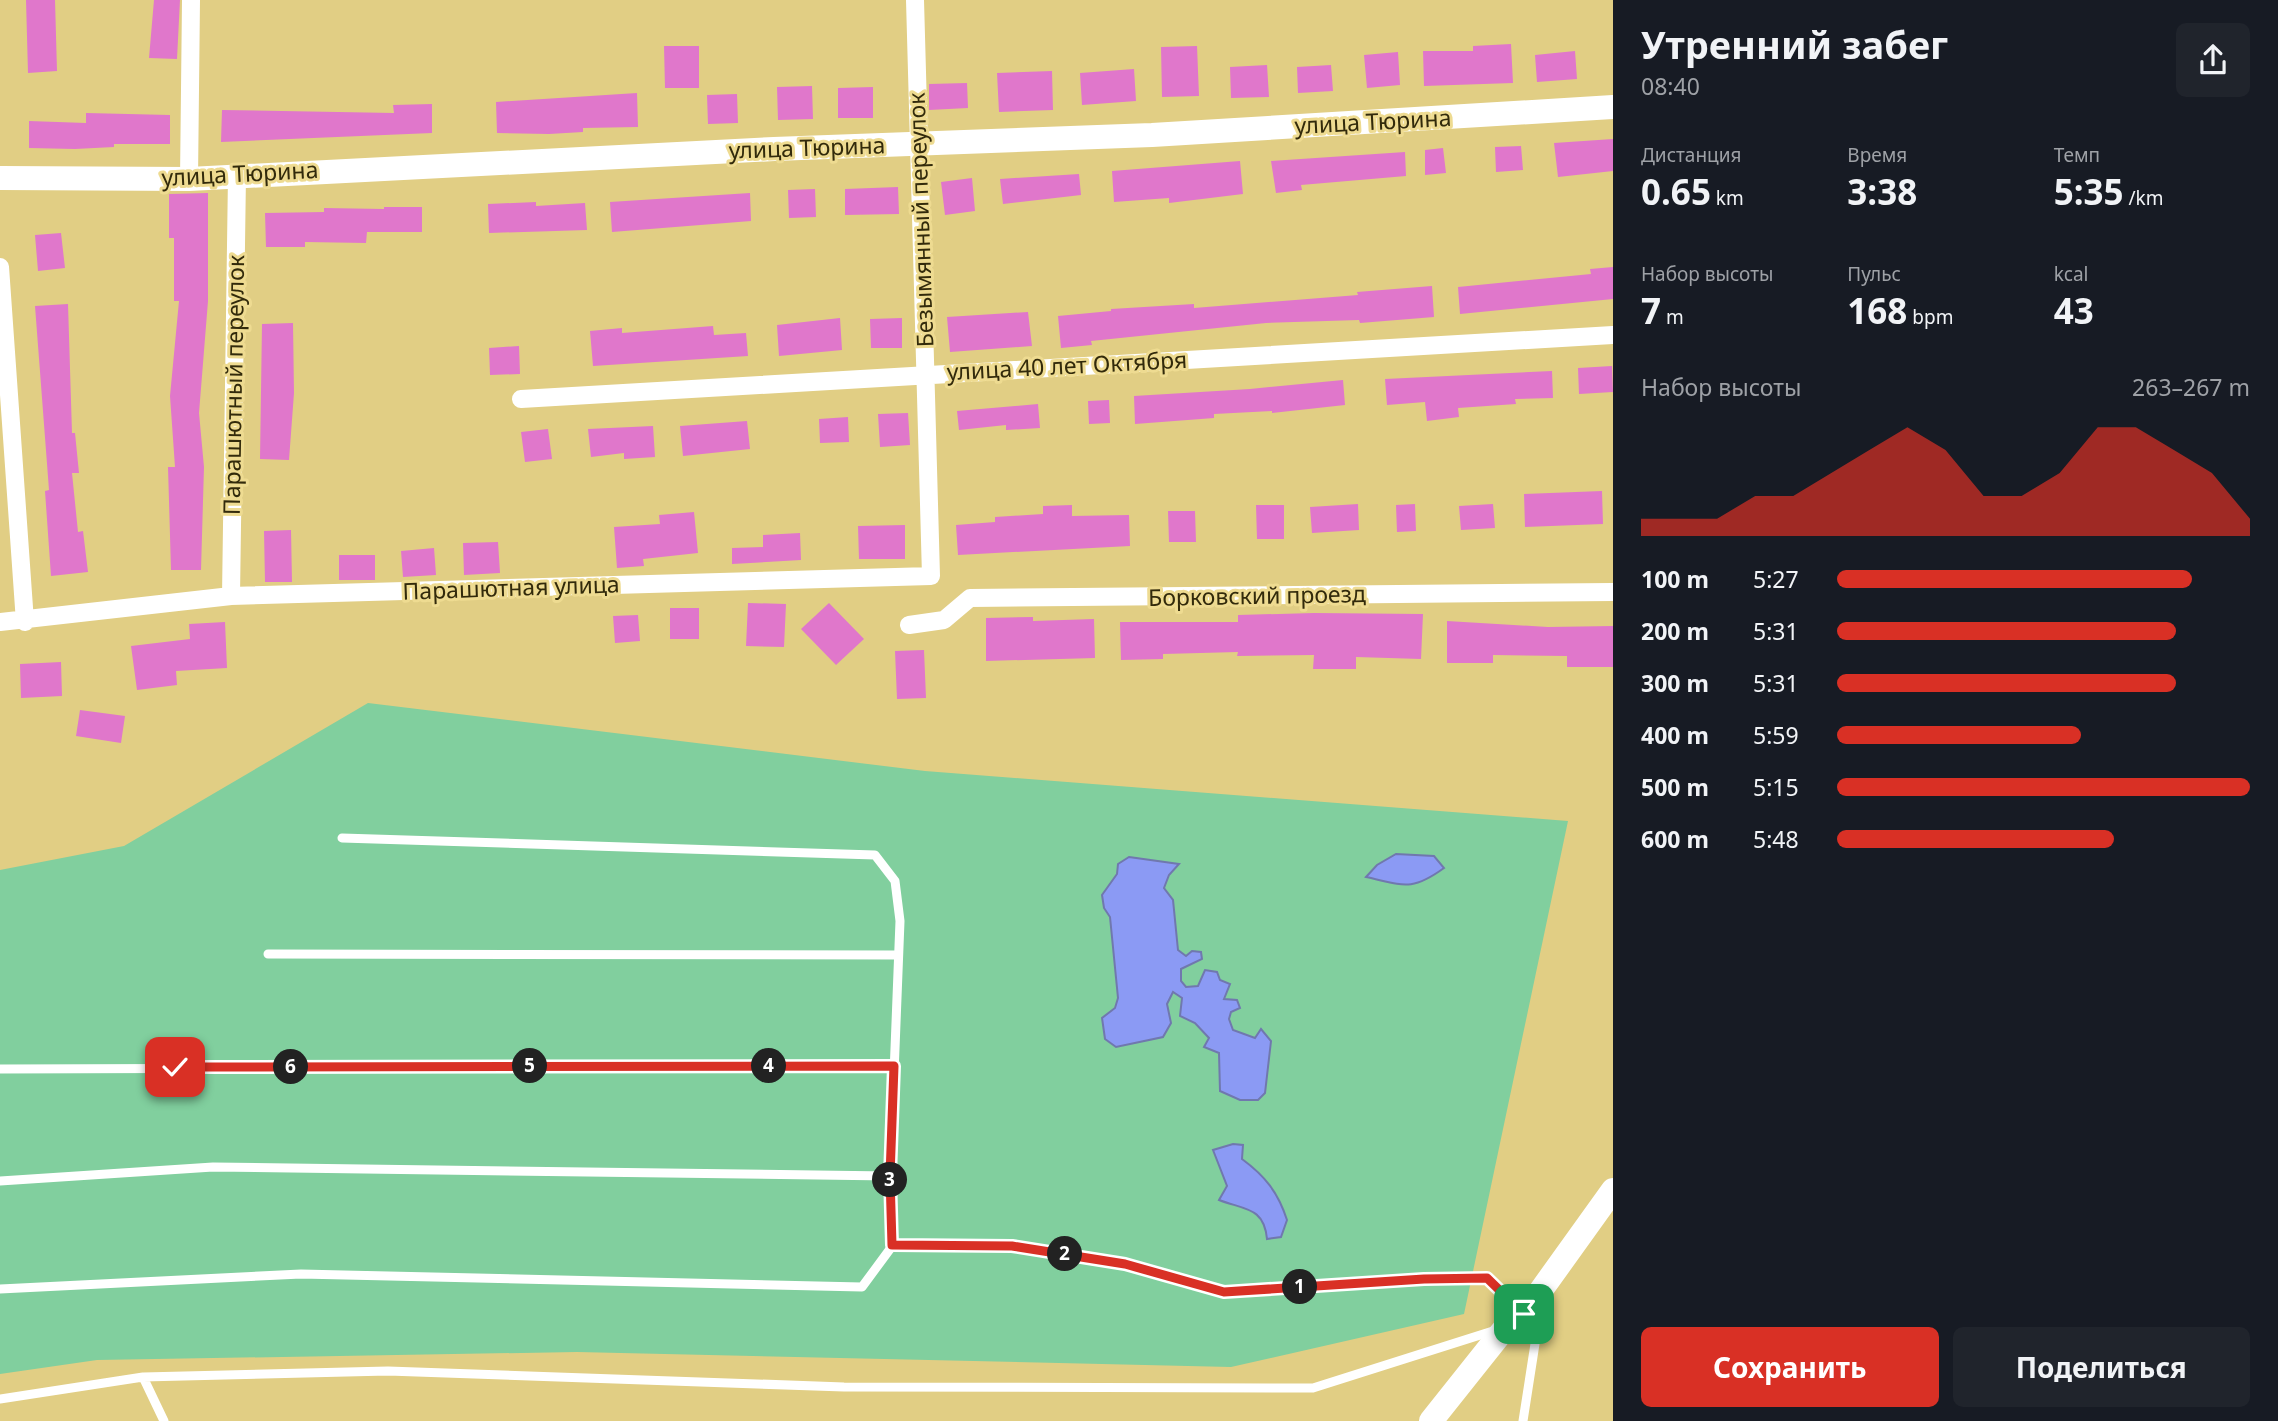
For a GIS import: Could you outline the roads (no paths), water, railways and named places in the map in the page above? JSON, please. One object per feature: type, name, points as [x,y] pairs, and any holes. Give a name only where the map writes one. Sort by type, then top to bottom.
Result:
[{"type":"street","points":[[189,179],[191,0]]},
{"type":"street","name":"Безымянный переулок","points":[[915,0],[928,483]]},
{"type":"street","name":"улица Тюрина","points":[[0,178],[189,179],[1166,134],[1613,107]]},
{"type":"street","name":"Парашютный переулок","points":[[231,596],[237,175]]},
{"type":"street","points":[[0,267],[24,622]]},
{"type":"street","name":"улица 40 лет Октября","points":[[521,399],[1613,335]]},
{"type":"street","name":"Парашютная улица","points":[[0,622],[24,622],[231,596],[930,576],[928,483]]},
{"type":"street","name":"Борковский проезд","points":[[909,625],[944,621],[970,598],[1613,593]]},
{"type":"street","points":[[1431,1421],[1515,1321],[1612,1193]]},
{"type":"lane","points":[[0,1289],[301,1274],[862,1287],[892,1245],[890,1176],[900,921],[895,881],[875,855],[342,838]]},
{"type":"lane","points":[[268,954],[898,956]]},
{"type":"lane","points":[[0,1069],[894,1066]]},
{"type":"lane","points":[[0,1181],[213,1167],[890,1176]]},
{"type":"lane","points":[[892,1245],[1012,1246],[1125,1264],[1224,1292],[1424,1279],[1487,1278],[1515,1321],[1537,1331],[1523,1421]]},
{"type":"lane","points":[[0,1399],[143,1377],[388,1371],[844,1387],[1313,1388],[1515,1321]]},
{"type":"lane","points":[[143,1377],[164,1421]]},
{"type":"water","points":[[1396,854],[1434,856],[1444,868],[1415,884],[1366,877],[1377,865]]},
{"type":"water","points":[[1129,857],[1179,864],[1169,875],[1164,888],[1173,900],[1178,950],[1186,956],[1192,951],[1201,952],[1202,959],[1181,969],[1181,981],[1186,987],[1198,986],[1205,970],[1217,972],[1220,980],[1230,984],[1224,999],[1237,1000],[1240,1008],[1231,1012],[1229,1019],[1233,1030],[1255,1038],[1261,1029],[1271,1041],[1265,1093],[1258,1100],[1240,1100],[1220,1091],[1219,1053],[1204,1047],[1209,1038],[1195,1023],[1180,1016],[1182,998],[1173,992],[1167,1004],[1171,1023],[1163,1037],[1116,1047],[1105,1039],[1102,1018],[1115,1008],[1118,998],[1110,917],[1104,908],[1102,895],[1117,874],[1118,864]]},
{"type":"water","points":[[1233,1144],[1243,1145],[1242,1159],[1264,1178],[1275,1193],[1287,1220],[1281,1237],[1267,1239],[1262,1221],[1257,1215],[1245,1208],[1219,1200],[1227,1186],[1213,1150]]}]
